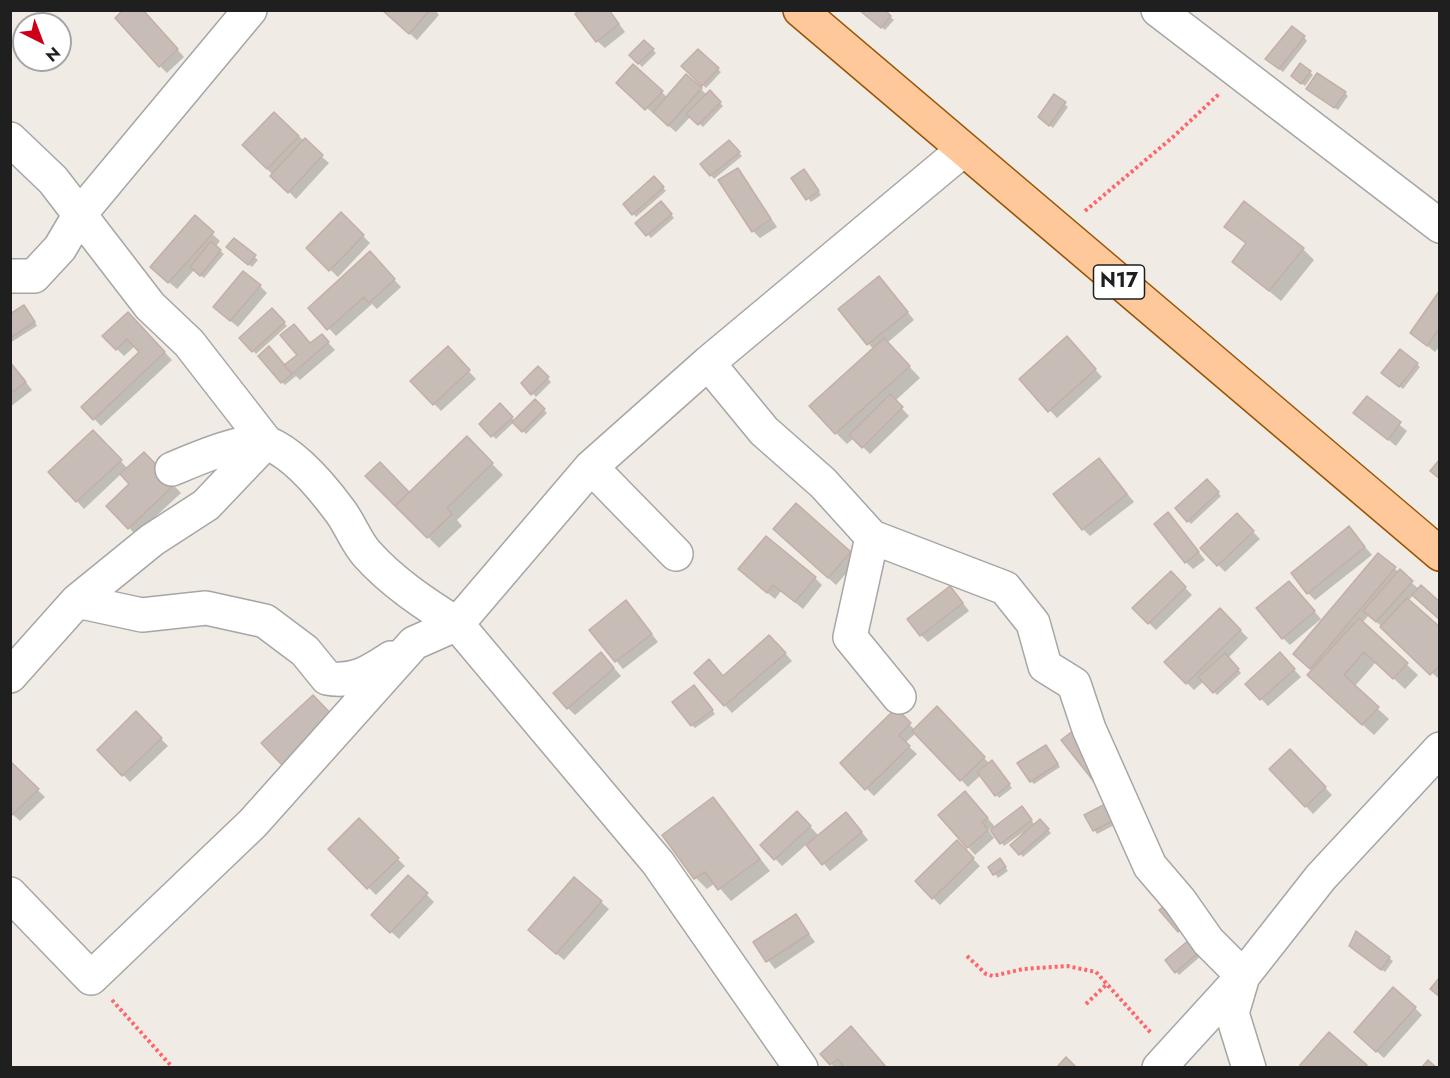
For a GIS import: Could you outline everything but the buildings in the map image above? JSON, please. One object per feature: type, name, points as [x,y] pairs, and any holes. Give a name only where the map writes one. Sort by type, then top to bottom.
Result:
[{"type":"main road","name":"N17","points":[[800,10],[1440,554]]},
{"type":"street","points":[[10,276],[33,276],[60,248],[80,214],[250,10]]},
{"type":"street","points":[[1158,10],[1239,75],[1440,226]]},
{"type":"street","points":[[10,139],[53,180],[150,306],[189,343],[266,442],[303,467],[341,512],[366,553],[416,598],[457,624],[658,863],[801,1068]]},
{"type":"street","points":[[77,601],[142,615],[206,608],[265,621],[305,651],[327,678],[344,681],[367,673],[414,643],[457,624],[591,467],[708,363],[963,150]]},
{"type":"street","points":[[708,363],[764,431],[823,483],[872,537],[1005,588],[1033,623],[1045,666],[1074,684],[1089,729],[1150,866],[1180,901],[1208,941],[1243,976]]},
{"type":"street","points":[[172,469],[208,453],[220,452],[242,443],[266,442]]},
{"type":"street","points":[[10,676],[77,601],[152,540],[206,505],[266,442]]},
{"type":"street","points":[[591,467],[676,554]]},
{"type":"street","points":[[872,537],[850,637],[899,697]]},
{"type":"street","points":[[10,894],[91,978],[253,823],[414,643]]},
{"type":"street","points":[[1166,1061],[1243,976],[1321,877],[1440,749]]},
{"type":"street","points":[[1243,976],[1232,1013],[1249,1068]]},
{"type":"path","points":[[1060,232],[1173,137],[1239,75]]},
{"type":"path","points":[[967,956],[986,974],[993,976],[1023,969],[1067,966],[1096,972],[1108,983],[1166,1061]]},
{"type":"path","points":[[91,978],[173,1068]]},
{"type":"path","points":[[1086,1004],[1108,983]]}]
